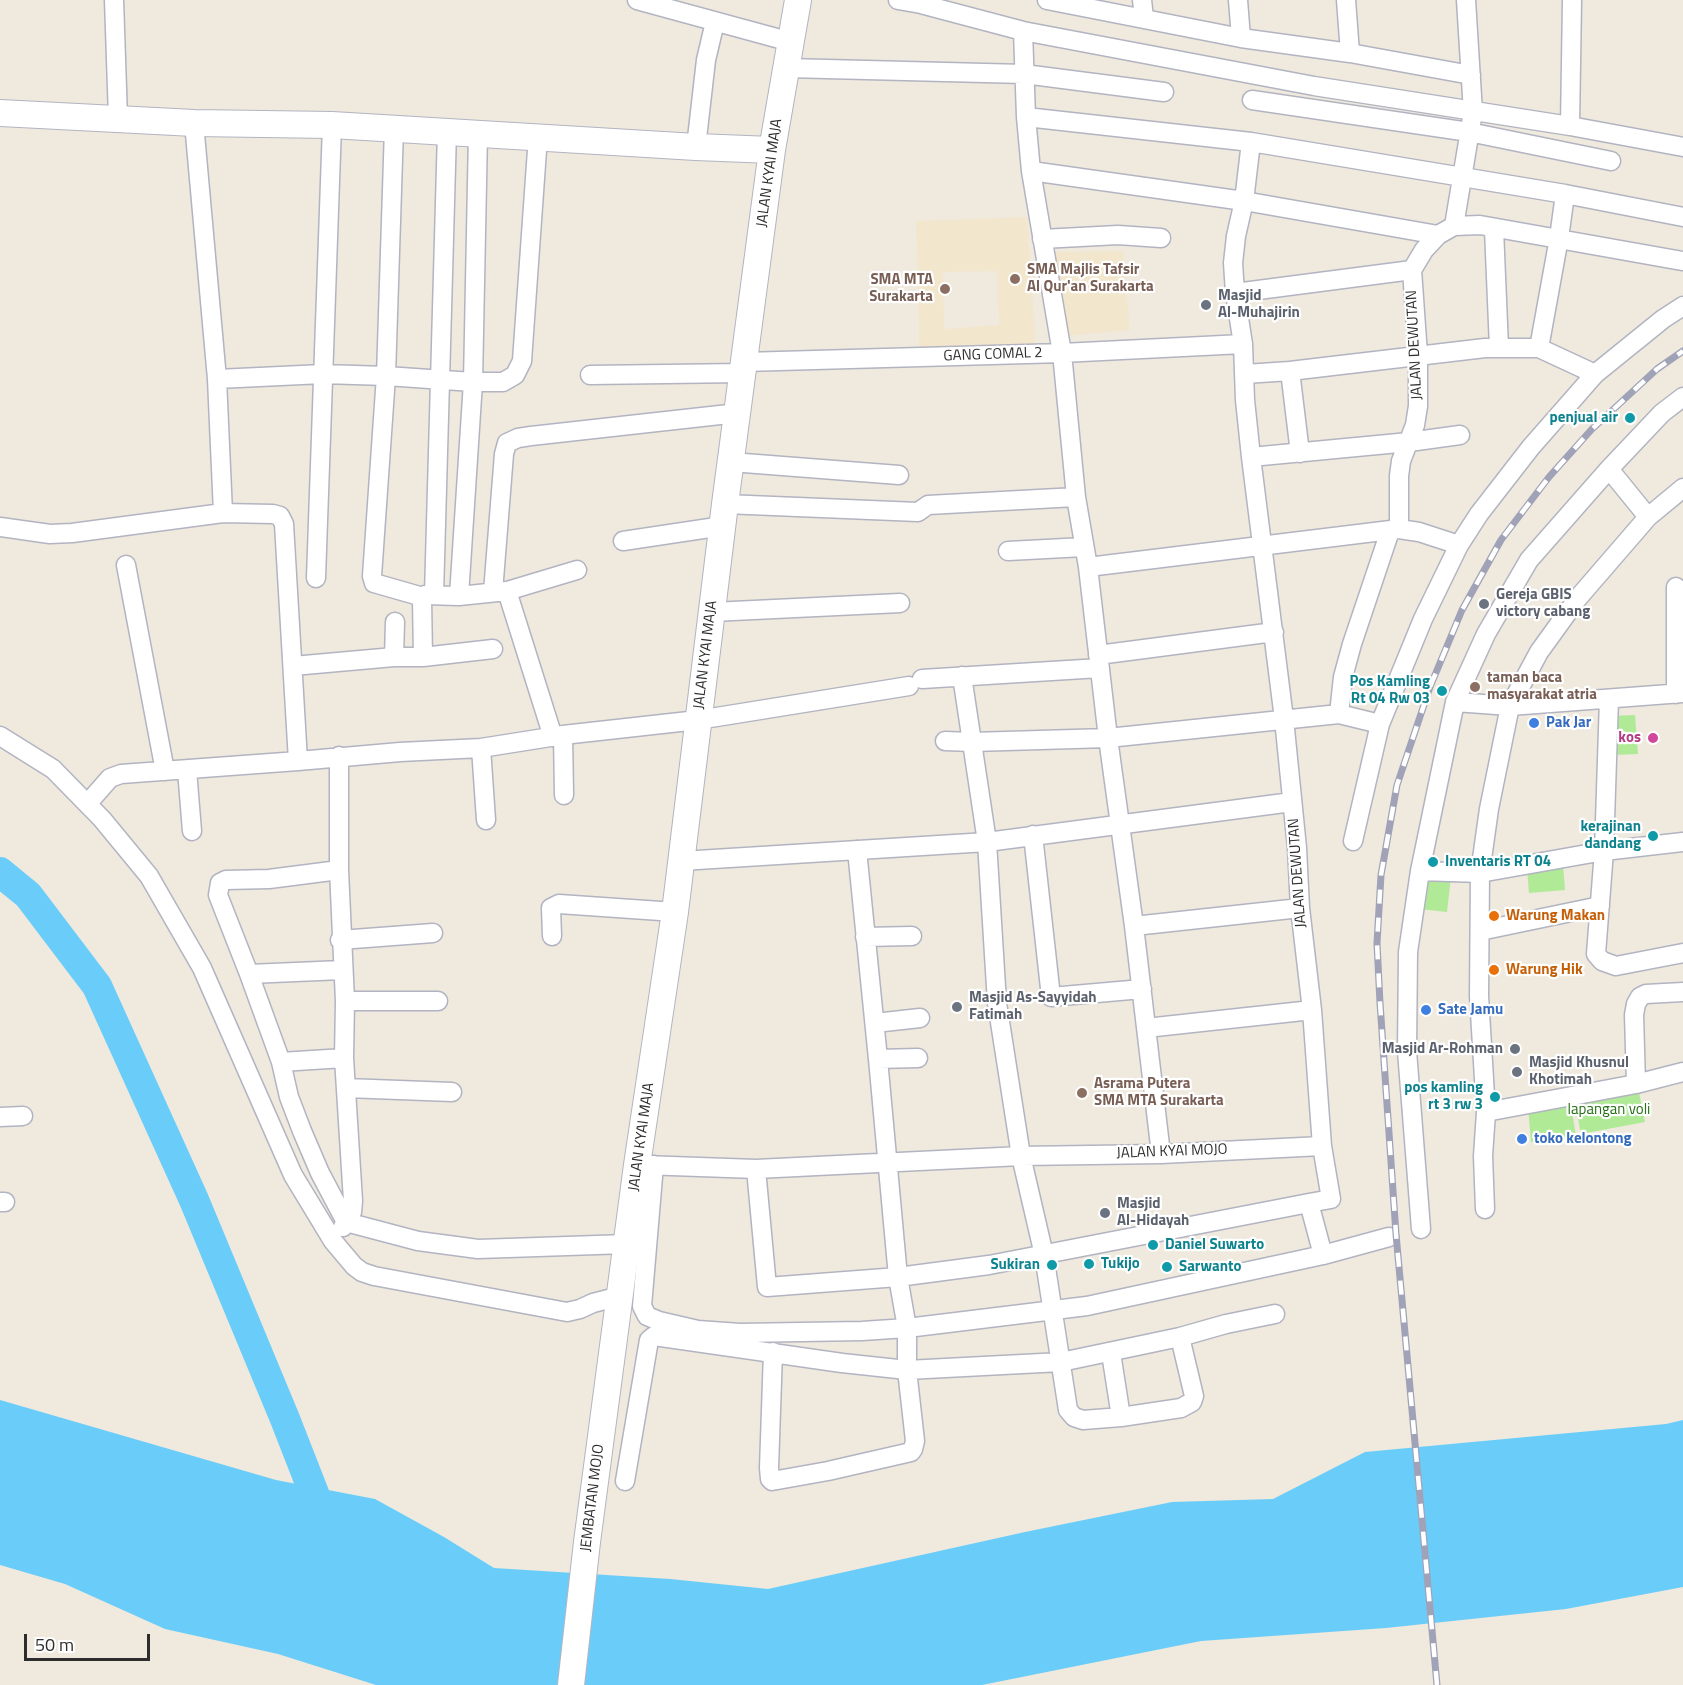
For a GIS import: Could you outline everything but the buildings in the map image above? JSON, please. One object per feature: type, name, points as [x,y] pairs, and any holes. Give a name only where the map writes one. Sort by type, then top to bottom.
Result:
[{"type":"main road","name":"JALAN KYAI MAJA","points":[[619,1304],[627,1244],[646,1165],[698,720],[743,368],[772,150],[798,0]]},
{"type":"main road","points":[[0,113],[194,123],[332,125],[772,150]]},
{"type":"main road","name":"JEMBATAN MOJO","points":[[571,1685],[593,1494],[619,1304]]},
{"type":"street","points":[[114,0],[117,118]]},
{"type":"street","points":[[637,0],[791,42]]},
{"type":"street","points":[[898,0],[1023,31],[1314,86],[1570,126],[1683,147]]},
{"type":"street","points":[[1047,0],[1143,9],[1241,38],[1350,52],[1471,75]]},
{"type":"street","points":[[1238,0],[1241,38]]},
{"type":"street","points":[[1346,0],[1350,52]]},
{"type":"street","points":[[1466,0],[1473,112],[1454,226],[1480,225],[1682,261]]},
{"type":"street","points":[[1570,126],[1572,0]]},
{"type":"street","points":[[696,147],[706,60],[715,22]]},
{"type":"street","points":[[1023,31],[1026,117],[1031,171],[1062,353],[1076,496],[1088,567],[1161,1154]]},
{"type":"street","points":[[787,68],[1024,74],[1164,92]]},
{"type":"street","points":[[1252,100],[1469,132],[1611,160]]},
{"type":"street","points":[[1026,117],[1251,142],[1565,194],[1683,217]]},
{"type":"street","points":[[194,123],[217,379],[223,513]]},
{"type":"street","points":[[316,578],[332,125]]},
{"type":"street","points":[[394,128],[386,376],[372,576],[374,583],[428,596],[459,596],[500,592],[577,570]]},
{"type":"street","points":[[423,657],[441,380],[447,131]]},
{"type":"street","points":[[459,596],[473,382],[478,133]]},
{"type":"street","points":[[217,379],[323,374],[503,382],[515,375],[522,361],[538,136]]},
{"type":"street","name":"JALAN DEWUTAN","points":[[1251,142],[1233,263],[1235,294],[1243,344],[1245,400],[1251,457],[1293,802],[1300,908],[1312,1010],[1322,1146],[1331,1199],[1309,1203]]},
{"type":"street","points":[[1031,171],[1244,201],[1438,235]]},
{"type":"street","points":[[1539,348],[1565,194]]},
{"type":"street","name":"JALAN DEWUTAN","points":[[1339,714],[1343,677],[1352,644],[1394,530],[1401,461],[1415,425],[1418,406],[1419,355],[1412,270],[1424,250],[1438,235],[1454,226]]},
{"type":"street","points":[[1494,229],[1499,348]]},
{"type":"street","points":[[1042,239],[1118,235],[1161,238]]},
{"type":"street","points":[[1235,294],[1412,270]]},
{"type":"street","points":[[1353,841],[1380,724],[1423,619],[1459,545],[1479,514],[1531,447],[1595,374],[1663,319],[1683,306]]},
{"type":"street","name":"GANG COMAL 2","points":[[590,375],[1243,344]]},
{"type":"street","points":[[1245,374],[1290,371],[1419,355],[1499,348],[1539,348],[1595,374]]},
{"type":"street","points":[[1290,371],[1300,453]]},
{"type":"street","points":[[1421,1229],[1407,1051],[1408,952],[1420,871],[1455,702],[1486,634],[1529,560],[1609,469],[1662,413],[1683,397]]},
{"type":"street","points":[[564,795],[558,736],[500,592],[504,454],[507,443],[531,436],[738,413]]},
{"type":"street","points":[[1251,457],[1460,435]]},
{"type":"street","points":[[731,462],[899,476]]},
{"type":"street","points":[[1609,469],[1648,517]]},
{"type":"street","points":[[1485,1209],[1483,1156],[1486,1112],[1479,996],[1480,873],[1489,810],[1510,706],[1539,652],[1578,598],[1648,517],[1683,488]]},
{"type":"street","points":[[623,541],[724,515],[918,512],[928,505],[1076,496]]},
{"type":"street","points":[[0,527],[50,534],[223,513],[280,516],[284,524],[298,761]]},
{"type":"street","points":[[1088,567],[1394,530],[1419,532],[1459,545]]},
{"type":"street","points":[[1008,551],[1084,547]]},
{"type":"street","points":[[126,565],[165,771]]},
{"type":"street","points":[[1455,702],[1510,706],[1680,694],[1676,587]]},
{"type":"street","points":[[712,612],[900,603]]},
{"type":"street","points":[[394,657],[395,622]]},
{"type":"street","points":[[88,803],[110,778],[121,774],[339,756],[482,748],[558,736],[698,720],[915,682],[1099,662],[1274,632]]},
{"type":"street","points":[[293,666],[394,657],[423,657],[493,649]]},
{"type":"street","points":[[962,676],[987,842],[997,1003],[1021,1156],[1044,1255],[1068,1410],[1074,1417],[1083,1420],[1121,1418],[1181,1408],[1192,1402],[1194,1396],[1180,1337]]},
{"type":"street","points":[[1609,699],[1605,851],[1596,954],[1602,961],[1616,966],[1683,953]]},
{"type":"street","points":[[945,741],[1108,738],[1339,714],[1380,724]]},
{"type":"street","points":[[0,736],[53,769],[88,803],[149,876],[202,968],[294,1174],[333,1241],[354,1266],[374,1276],[567,1312],[580,1310],[593,1303],[619,1304]]},
{"type":"street","points":[[482,748],[486,820]]},
{"type":"street","points":[[333,1241],[352,1212],[353,1193],[344,1058],[345,1001],[340,940],[339,756]]},
{"type":"street","points":[[187,770],[192,831]]},
{"type":"street","points":[[681,861],[987,842],[1293,802]]},
{"type":"street","points":[[1033,835],[1051,997],[1142,989]]},
{"type":"street","points":[[1420,871],[1480,873],[1605,851],[1683,842]]},
{"type":"street","points":[[773,1352],[769,1468],[772,1481],[911,1452],[915,1441],[907,1370],[907,1328],[898,1277],[857,850]]},
{"type":"street","points":[[339,870],[269,879],[226,880],[220,883],[218,895],[281,1062],[289,1097],[320,1173],[346,1222],[418,1241],[478,1249],[627,1244]]},
{"type":"street","points":[[552,936],[551,908],[559,903],[675,912]]},
{"type":"street","points":[[1480,931],[1600,906]]},
{"type":"street","points":[[1134,926],[1300,908]]},
{"type":"street","points":[[340,940],[433,933]]},
{"type":"street","points":[[865,937],[912,936]]},
{"type":"street","points":[[249,974],[342,970]]},
{"type":"street","points":[[1636,1084],[1634,1015],[1636,1004],[1640,997],[1646,994],[1683,992]]},
{"type":"street","points":[[345,1001],[438,1001]]},
{"type":"street","points":[[1146,1028],[1312,1010]]},
{"type":"street","points":[[874,1023],[920,1018]]},
{"type":"street","points":[[281,1062],[344,1058]]},
{"type":"street","points":[[878,1059],[918,1058]]},
{"type":"street","points":[[1486,1112],[1636,1084],[1683,1072]]},
{"type":"street","points":[[346,1088],[452,1092]]},
{"type":"street","points":[[0,1117],[22,1116]]},
{"type":"street","name":"JALAN KYAI MOJO","points":[[646,1165],[756,1169],[1021,1156],[1161,1154],[1322,1146]]},
{"type":"street","points":[[646,1165],[642,1306],[647,1316],[659,1322],[698,1330],[740,1333],[907,1328],[1087,1306],[1323,1255],[1389,1237]]},
{"type":"street","points":[[756,1169],[768,1287],[898,1277],[989,1265],[1309,1203],[1323,1255]]},
{"type":"street","points":[[625,1481],[651,1338],[654,1336],[907,1370],[1061,1362],[1111,1353],[1275,1314]]},
{"type":"street","points":[[1111,1353],[1121,1418]]},
{"type":"shaded area","name":"SMA Majlis Tafsir Al Qur'an Surakarta","points":[[1027,217],[1036,349],[917,354],[919,336],[916,221]],"holes":[[[997,271],[999,325],[944,329],[943,272]]]},
{"type":"shaded area","points":[[1123,251],[1130,330],[1063,336],[1049,252]]},
{"type":"green space","points":[[1635,715],[1638,754],[1613,755],[1611,716]]},
{"type":"green space","points":[[1563,865],[1565,890],[1529,893],[1527,868]]},
{"type":"green space","points":[[1423,874],[1451,877],[1447,912],[1419,909]]},
{"type":"green space","name":"lapangan voli","points":[[1638,1087],[1645,1122],[1581,1134],[1574,1099]]},
{"type":"green space","points":[[1570,1099],[1576,1136],[1531,1142],[1528,1107]]},
{"type":"water","points":[[0,1400],[276,1480],[375,1499],[494,1568],[670,1579],[768,1589],[1172,1502],[1273,1499],[1365,1452],[1666,1424],[1683,1420],[1683,1587],[1566,1609],[1386,1628],[1201,1641],[982,1685],[376,1685],[278,1654],[165,1629],[65,1584],[0,1565]]},
{"type":"waterway","points":[[0,872],[28,895],[97,986],[194,1200],[326,1524]]},
{"type":"railway","points":[[1437,1685],[1396,1234],[1377,943],[1381,875],[1397,785],[1430,687],[1462,610],[1501,540],[1549,477],[1592,429],[1657,369],[1683,351]]},
{"type":"place","name":"SMA Majlis Tafsir Al Qur'an Surakarta","points":[[1015,279]]},
{"type":"place","name":"SMA MTA Surakarta","points":[[945,289]]},
{"type":"place","name":"Masjid Al-Muhajirin","points":[[1206,305]]},
{"type":"place","name":"penjual air","points":[[1630,418]]},
{"type":"place","name":"Gereja GBIS victory cabang","points":[[1484,604]]},
{"type":"place","name":"taman baca masyarakat atria","points":[[1475,687]]},
{"type":"place","name":"Pos Kamling Rt 04 Rw 03","points":[[1442,691]]},
{"type":"place","name":"Pak Jar","points":[[1534,723]]},
{"type":"place","name":"kos","points":[[1653,738]]},
{"type":"place","name":"kerajinan dandang","points":[[1653,836]]},
{"type":"place","name":"Inventaris RT 04","points":[[1433,862]]},
{"type":"place","name":"Warung Makan","points":[[1494,916]]},
{"type":"place","name":"Warung Hik","points":[[1494,970]]},
{"type":"place","name":"Masjid As-Sayyidah Fatimah","points":[[957,1007]]},
{"type":"place","name":"Sate Jamu","points":[[1426,1010]]},
{"type":"place","name":"Masjid Ar-Rohman","points":[[1515,1049]]},
{"type":"place","name":"Masjid Khusnul Khotimah","points":[[1517,1072]]},
{"type":"place","name":"Asrama Putera SMA MTA Surakarta","points":[[1082,1093]]},
{"type":"place","name":"pos kamling rt 3 rw 3","points":[[1495,1097]]},
{"type":"place","name":"toko kelontong","points":[[1522,1139]]},
{"type":"place","name":"Masjid Al-Hidayah","points":[[1105,1213]]},
{"type":"place","name":"Daniel Suwarto","points":[[1153,1245]]},
{"type":"place","name":"Tukijo","points":[[1089,1264]]},
{"type":"place","name":"Sukiran","points":[[1052,1265]]},
{"type":"place","name":"Sarwanto","points":[[1167,1267]]}]
